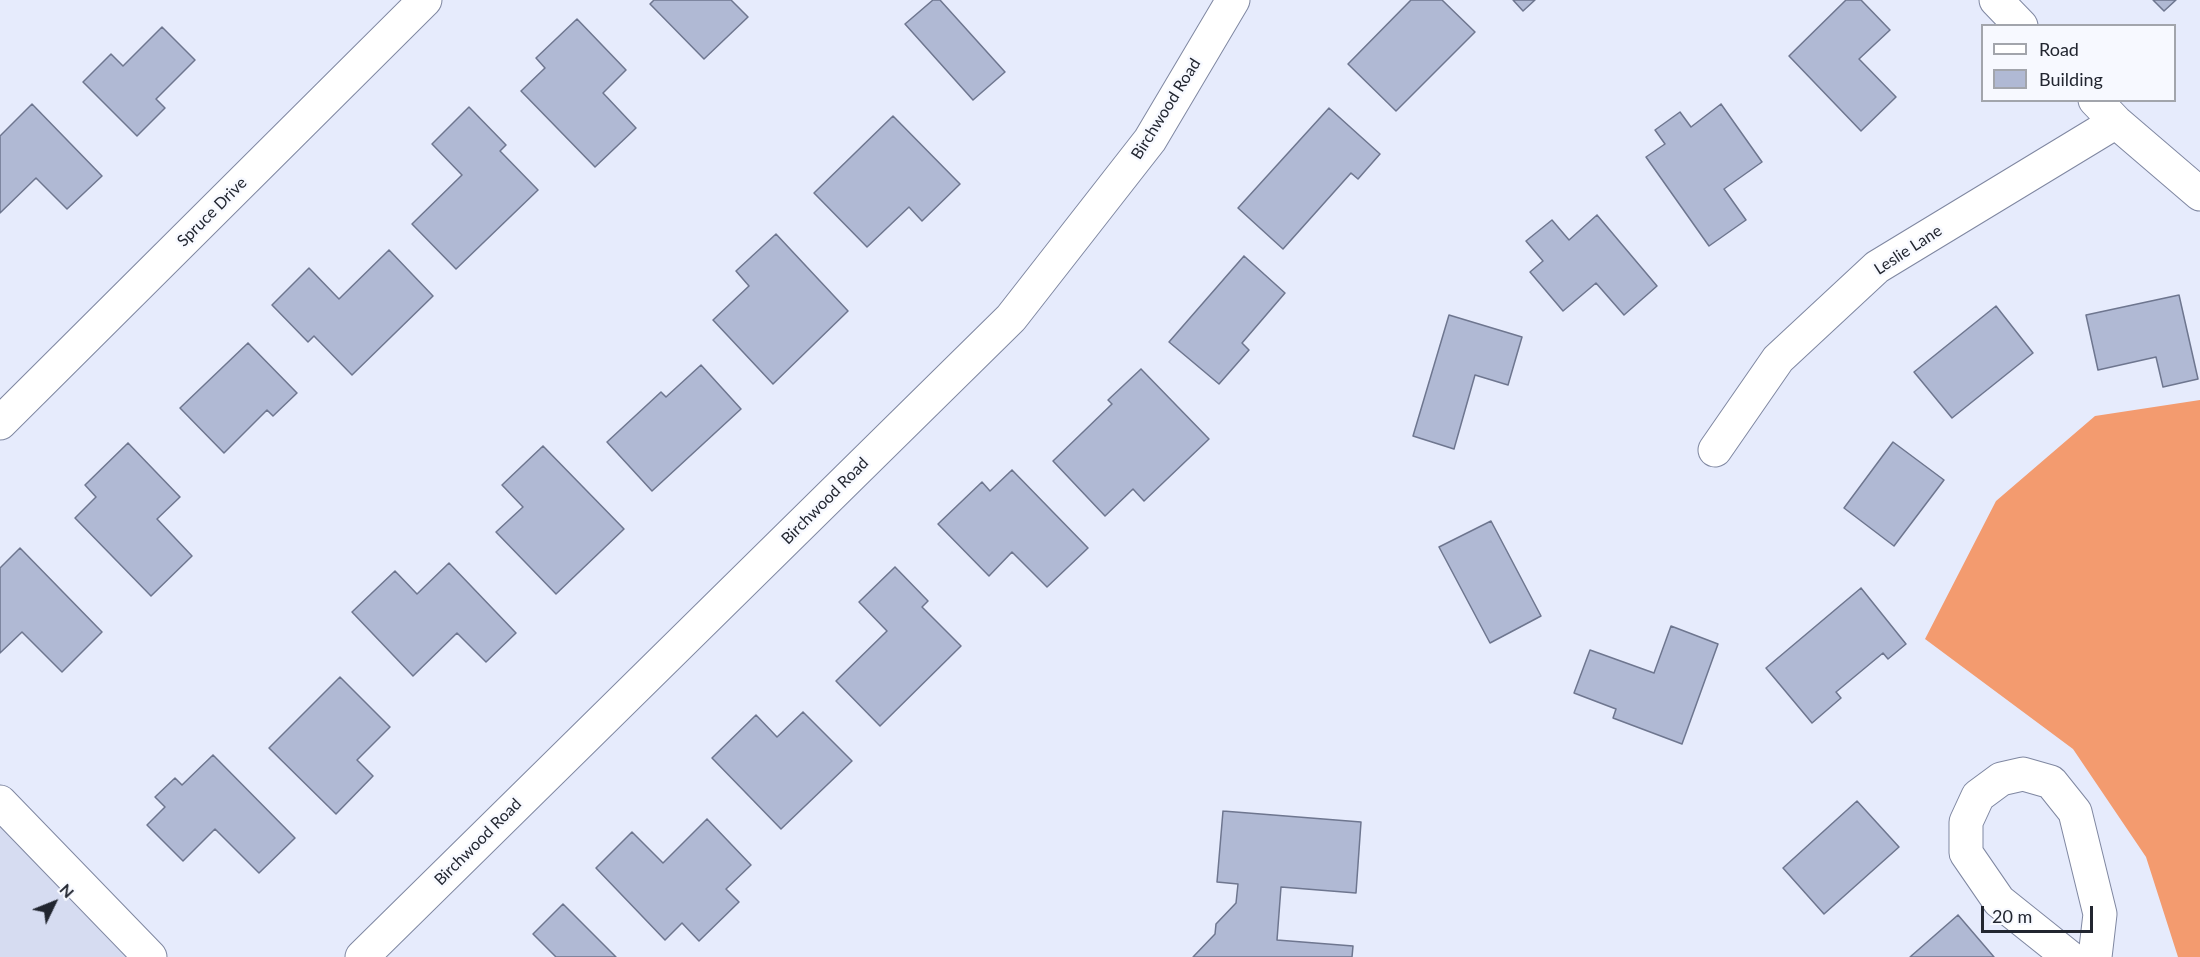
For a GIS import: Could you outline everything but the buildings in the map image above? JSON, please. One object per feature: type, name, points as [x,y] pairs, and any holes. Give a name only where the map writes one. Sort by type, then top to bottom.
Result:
[{"type":"street","name":"Spruce Drive","points":[[0,423],[425,0]]},
{"type":"street","name":"Birchwood Road","points":[[362,957],[1011,318],[1150,140],[1233,0]]},
{"type":"street","points":[[1996,0],[2019,24]]},
{"type":"street","points":[[2105,111],[2200,194]]},
{"type":"street","name":"Leslie Lane","points":[[1715,450],[1779,359],[1877,267],[2105,111]]},
{"type":"street","points":[[2069,957],[1999,901],[1966,853],[1966,822],[1978,796],[2001,779],[2023,774],[2051,782],[2075,812],[2100,914],[2096,957]]},
{"type":"street","points":[[0,802],[150,957]]},
{"type":"shaded area","points":[[2200,400],[2200,957],[2178,957],[2146,857],[2073,749],[1925,639],[1996,501],[2095,416]]},
{"type":"shaded area","points":[[0,824],[130,957],[0,957]]}]
